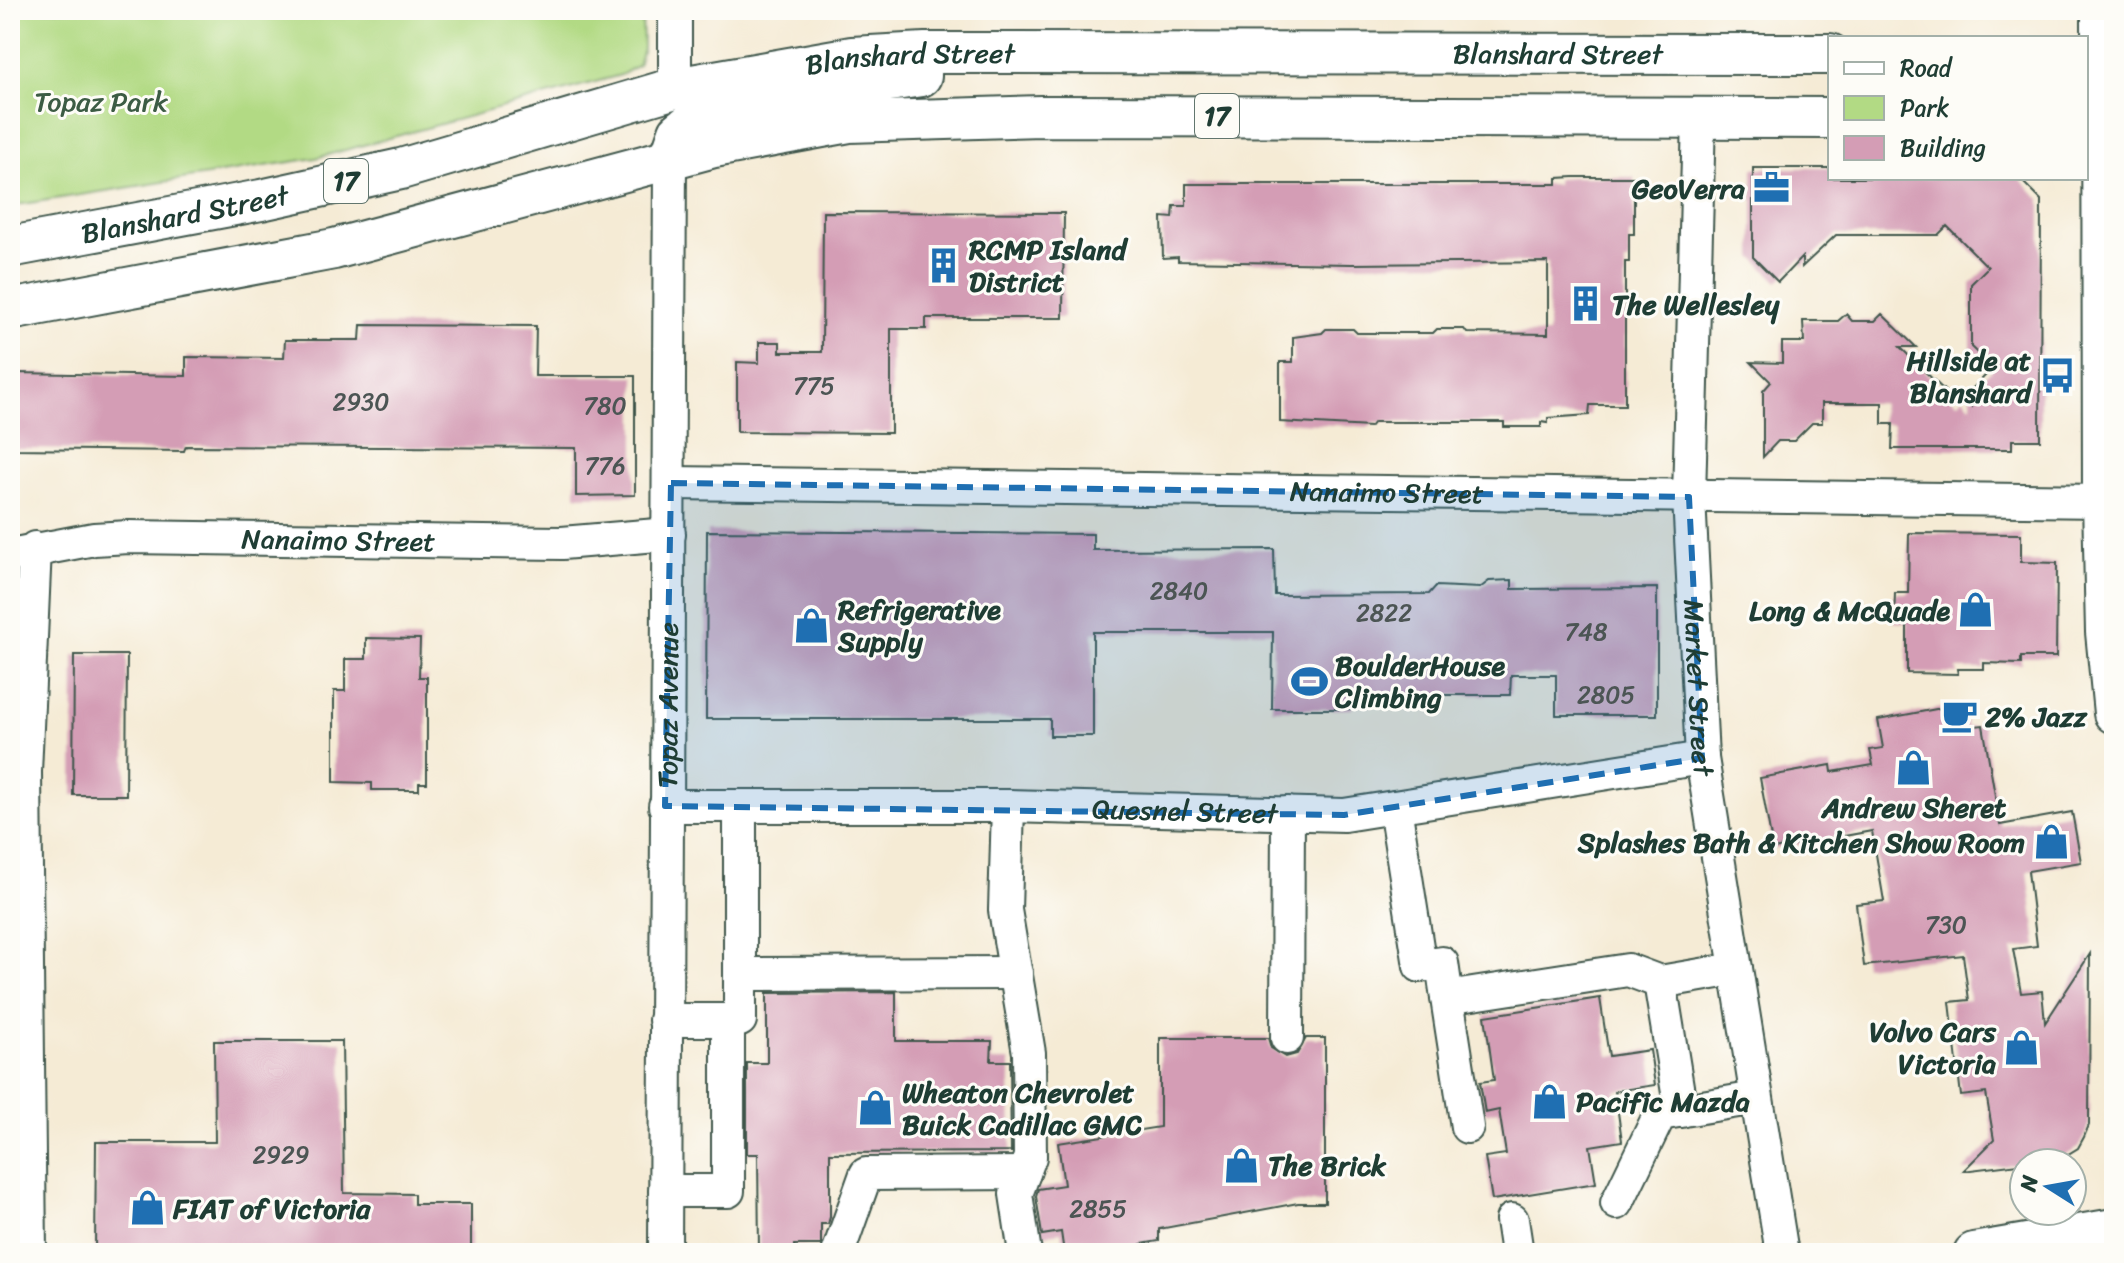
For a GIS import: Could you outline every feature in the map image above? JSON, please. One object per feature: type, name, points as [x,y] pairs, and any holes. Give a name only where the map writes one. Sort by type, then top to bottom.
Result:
[{"type":"main road","points":[[2102,10],[2100,119],[2108,242],[2103,501],[2114,713]]},
{"type":"main road","name":"Blanshard Street","points":[[10,247],[261,200],[401,169],[675,88],[852,57],[1043,53],[1828,54]]},
{"type":"main road","points":[[670,158],[679,132],[694,120],[799,95],[1043,53]]},
{"type":"main road","name":"Blanshard Street","points":[[10,310],[334,249],[670,158],[776,133],[849,122],[926,117],[1828,118]]},
{"type":"main road","points":[[1974,1253],[2114,1229]]},
{"type":"street","points":[[675,10],[675,88]]},
{"type":"street","name":"Market Street","points":[[1699,118],[1689,497],[1702,758],[1782,1253]]},
{"type":"street","name":"Topaz Avenue","points":[[665,1253],[665,806],[671,483],[670,158]]},
{"type":"street","name":"Nanaimo Street","points":[[671,483],[2103,501]]},
{"type":"street","name":"Nanaimo Street","points":[[22,552],[129,537],[562,543],[669,534]]},
{"type":"street","points":[[22,552],[18,945],[30,1253]]},
{"type":"street","name":"Quesnel Street","points":[[665,806],[1008,806],[1344,815],[1702,758]]},
{"type":"street","points":[[665,1020],[740,1020],[740,806]]},
{"type":"street","points":[[1008,806],[1005,910],[1029,1053],[1030,1157],[1016,1194],[1025,1253]]},
{"type":"street","points":[[1395,807],[1420,966],[1442,963],[1467,1127]]},
{"type":"street","points":[[1287,1038],[1288,813]]},
{"type":"street","points":[[1447,998],[1628,970],[1660,982],[1736,969]]},
{"type":"street","points":[[740,974],[1016,973]]},
{"type":"street","points":[[1660,982],[1681,1111]]},
{"type":"street","points":[[665,1191],[728,1191],[728,1020]]},
{"type":"street","points":[[1617,1203],[1660,1114],[1756,1098]]},
{"type":"street","points":[[838,1253],[866,1174],[1024,1173]]},
{"type":"street","points":[[1512,1220],[1517,1253]]},
{"type":"highlighted area","points":[[671,483],[1689,497],[1702,758],[1344,815],[665,806]]},
{"type":"green space","name":"Topaz Park","points":[[10,10],[642,10],[643,48],[638,65],[621,75],[316,158],[10,206]]},
{"type":"building","points":[[1753,168],[1828,168],[1828,180],[2021,180],[2041,200],[2040,440],[2012,440],[2012,449],[1892,449],[1893,424],[1882,424],[1882,403],[1822,403],[1822,423],[1812,423],[1794,441],[1778,441],[1763,457],[1763,391],[1771,382],[1751,362],[1782,363],[1782,342],[1804,342],[1803,321],[1838,321],[1846,314],[1852,321],[1875,321],[1882,314],[1916,347],[1900,347],[1957,403],[1963,397],[1971,406],[1971,390],[1993,368],[1971,347],[1971,284],[1988,267],[1947,226],[1938,235],[1836,235],[1802,267],[1802,257],[1778,282],[1753,257]]},
{"type":"building","name":"The Wellesley","points":[[1634,177],[1634,234],[1629,234],[1629,262],[1625,262],[1625,405],[1590,405],[1589,415],[1548,418],[1548,423],[1541,422],[1541,427],[1504,427],[1504,422],[1374,422],[1370,427],[1280,422],[1280,362],[1293,362],[1293,337],[1322,333],[1326,329],[1353,329],[1357,333],[1433,333],[1437,329],[1464,329],[1467,333],[1548,334],[1548,262],[1352,264],[1178,261],[1178,257],[1163,258],[1162,217],[1173,218],[1174,206],[1186,206],[1186,184],[1557,184],[1557,178]]},
{"type":"building","name":"RCMP Island District","points":[[823,212],[1064,213],[1063,318],[926,318],[926,329],[891,329],[891,433],[737,432],[737,362],[759,363],[759,342],[780,342],[780,352],[822,352]]},
{"type":"building","points":[[361,325],[536,326],[535,376],[635,376],[635,495],[576,496],[576,448],[186,446],[184,451],[15,449],[15,373],[186,376],[186,357],[284,358],[285,340],[360,340]]},
{"type":"building","points":[[707,531],[1093,534],[1093,550],[1274,549],[1275,595],[1429,594],[1436,586],[1480,588],[1489,581],[1512,580],[1512,589],[1657,588],[1657,715],[1556,715],[1556,675],[1511,675],[1510,695],[1429,695],[1430,701],[1352,700],[1352,709],[1272,709],[1273,632],[1093,632],[1093,736],[1050,736],[1050,719],[706,719]]},
{"type":"building","name":"Long & McQuade","points":[[1909,533],[2021,534],[2021,562],[2057,563],[2056,657],[2021,657],[2021,664],[1984,663],[1984,669],[1957,669],[1958,674],[1907,673],[1907,623],[1894,622],[1895,593],[1908,593]]},
{"type":"building","points":[[366,638],[420,639],[419,677],[427,677],[427,783],[419,783],[419,790],[372,790],[372,783],[334,782],[334,691],[345,691],[345,659],[366,659]]},
{"type":"building","points":[[74,655],[127,655],[126,795],[73,795]]},
{"type":"building","points":[[1963,704],[1967,727],[1983,725],[2000,825],[2072,812],[2081,862],[2028,871],[2037,946],[2013,949],[2021,993],[2042,991],[2045,1023],[2090,954],[2089,1125],[2079,1147],[2008,1147],[2008,1165],[1963,1171],[1994,1140],[1986,1093],[1961,1096],[1950,1002],[1969,1000],[1963,955],[1864,966],[1856,904],[1884,901],[1872,831],[1773,849],[1760,778],[1831,765],[1832,772],[1873,765],[1870,750],[1883,748],[1878,720]]},
{"type":"building","name":"Wheaton Chevrolet Buick Cadillac GMC","points":[[896,992],[896,1041],[992,1041],[991,1061],[1010,1061],[1011,1152],[830,1153],[830,1217],[828,1224],[821,1224],[821,1245],[794,1245],[794,1253],[759,1253],[758,1154],[747,1154],[747,1063],[767,1063],[767,993]]},
{"type":"building","name":"Pacific Mazda","points":[[1600,998],[1609,1056],[1650,1050],[1655,1085],[1615,1091],[1622,1141],[1590,1146],[1596,1183],[1492,1200],[1485,1157],[1506,1154],[1499,1110],[1485,1113],[1480,1082],[1494,1080],[1485,1016]]},
{"type":"building","name":"The Brick","points":[[1160,1038],[1268,1038],[1271,1048],[1286,1057],[1297,1054],[1306,1038],[1325,1038],[1325,1203],[1298,1203],[1159,1229],[1159,1241],[1141,1244],[1143,1253],[1064,1253],[1061,1232],[1042,1235],[1036,1196],[1038,1189],[1064,1185],[1058,1143],[1160,1127]]},
{"type":"building","points":[[214,1041],[342,1041],[344,1193],[414,1194],[414,1204],[471,1204],[471,1253],[223,1253],[223,1248],[179,1248],[179,1253],[95,1253],[96,1142],[215,1142]]},
{"type":"place","name":"GeoVerra","points":[[1771,188]]},
{"type":"place","name":"RCMP Island District","points":[[943,265]]},
{"type":"place","name":"The Wellesley","points":[[1586,304]]},
{"type":"place","name":"Hillside at Blanshard","points":[[2057,376]]},
{"type":"place","name":"Long & McQuade","points":[[1976,610]]},
{"type":"place","name":"Refrigerative Supply","points":[[812,625]]},
{"type":"place","name":"BoulderHouse Climbing","points":[[1309,681]]},
{"type":"place","name":"2% Jazz","points":[[1959,716]]},
{"type":"place","name":"Andrew Sheret","points":[[1914,767]]},
{"type":"place","name":"Splashes Bath & Kitchen Show Room","points":[[2051,842]]},
{"type":"place","name":"Volvo Cars Victoria","points":[[2022,1047]]},
{"type":"place","name":"Pacific Mazda","points":[[1550,1101]]},
{"type":"place","name":"Wheaton Chevrolet Buick Cadillac GMC","points":[[876,1108]]},
{"type":"place","name":"The Brick","points":[[1242,1165]]},
{"type":"place","name":"FIAT of Victoria","points":[[147,1208]]}]
